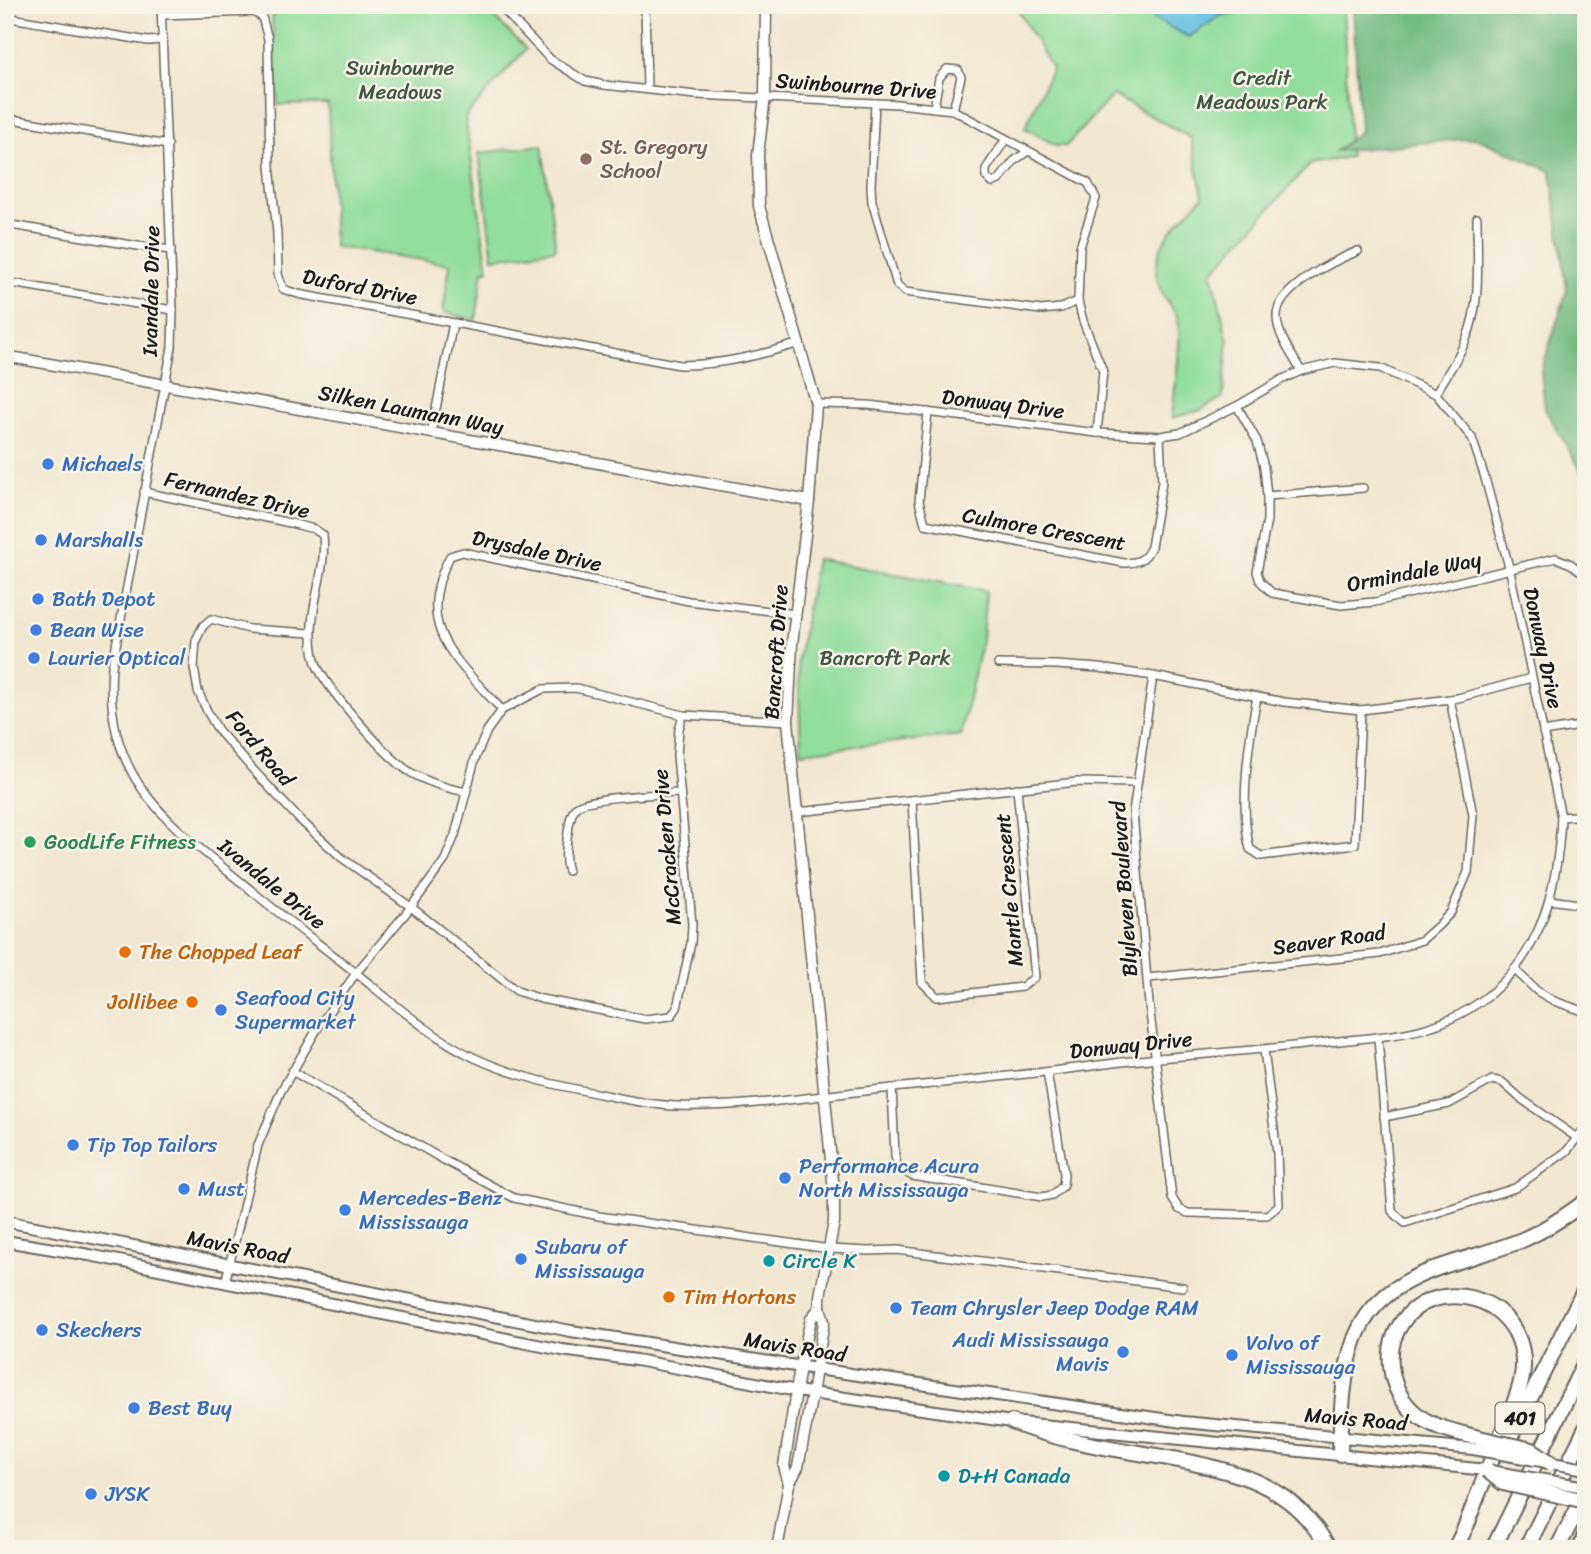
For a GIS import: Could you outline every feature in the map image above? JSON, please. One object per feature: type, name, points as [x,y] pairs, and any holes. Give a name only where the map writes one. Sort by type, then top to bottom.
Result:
[{"type":"highway","points":[[1340,1454],[1348,1367],[1355,1340],[1370,1310],[1402,1283],[1524,1239],[1564,1217],[1586,1201]]},
{"type":"highway","name":"401","points":[[1455,1549],[1586,1287]]},
{"type":"highway","points":[[1465,1528],[1519,1389],[1523,1358],[1520,1342],[1504,1316],[1490,1304],[1471,1297],[1453,1295],[1431,1301],[1413,1311],[1402,1321],[1390,1361],[1392,1376],[1402,1399],[1416,1415],[1476,1443],[1532,1450],[1551,1462]]},
{"type":"highway","name":"401","points":[[1493,1549],[1586,1360]]},
{"type":"highway","points":[[1012,1422],[1044,1435],[1162,1457],[1249,1478],[1279,1494],[1297,1508],[1329,1549]]},
{"type":"highway","points":[[1526,1549],[1586,1428]]},
{"type":"highway","points":[[1487,1470],[1503,1483],[1586,1501]]},
{"type":"highway","points":[[1557,1549],[1586,1493]]},
{"type":"highway","points":[[1580,1549],[1586,1533]]},
{"type":"main road","name":"Mavis Road","points":[[5,1221],[571,1331],[800,1367],[1170,1420],[1340,1437],[1476,1443]]},
{"type":"main road","name":"Mavis Road","points":[[5,1241],[89,1255],[549,1347],[636,1360],[812,1394],[1012,1422],[1487,1470],[1586,1487]]},
{"type":"main road","points":[[1551,1462],[1586,1469]]},
{"type":"street","name":"Ivandale Drive","points":[[161,5],[173,310],[172,347],[110,689],[114,721],[127,764],[143,793],[167,821],[289,922],[382,996],[451,1045],[473,1057],[527,1078],[650,1104],[730,1105],[823,1096]]},
{"type":"street","name":"Swinbourne Drive","points":[[499,5],[535,40],[550,59],[585,81],[696,95],[875,103],[953,110],[1088,183],[1096,198],[1080,247],[1078,301],[1103,371],[1097,433]]},
{"type":"street","points":[[645,5],[647,89]]},
{"type":"street","name":"Bancroft Drive","points":[[766,5],[765,97],[758,155],[759,206],[816,404],[809,501],[795,614],[788,721],[834,1191],[834,1222],[820,1307],[824,1322],[798,1467],[789,1484]]},
{"type":"street","name":"Duford Drive","points":[[162,15],[253,12],[262,17],[268,39],[270,166],[278,274],[283,289],[680,365],[735,361],[800,343]]},
{"type":"street","points":[[5,17],[148,41],[162,40]]},
{"type":"street","points":[[934,108],[939,78],[947,69],[958,70],[961,77],[953,110]]},
{"type":"street","points":[[875,103],[872,202],[897,285],[905,292],[1021,309],[1061,308],[1078,301]]},
{"type":"street","points":[[5,118],[167,145]]},
{"type":"street","points":[[1006,139],[986,169],[986,177],[992,183],[999,180],[1014,161],[1028,151]]},
{"type":"street","points":[[1436,394],[1466,341],[1474,309],[1476,218]]},
{"type":"street","points":[[5,224],[171,250]]},
{"type":"street","points":[[1301,372],[1280,331],[1276,315],[1283,300],[1303,280],[1326,264],[1358,251]]},
{"type":"street","points":[[5,282],[173,310]]},
{"type":"street","points":[[431,434],[453,323]]},
{"type":"street","name":"Silken Laumann Way","points":[[5,356],[809,501]]},
{"type":"street","name":"Donway Drive","points":[[816,404],[868,405],[1097,433],[1160,436],[1180,433],[1237,406],[1281,380],[1335,363],[1380,368],[1436,394],[1472,438],[1510,571],[1561,817],[1559,856],[1550,900],[1537,936],[1515,970],[1490,995],[1443,1023],[1412,1033],[1378,1038],[1156,1058],[823,1096]]},
{"type":"street","name":"Ormindale Way","points":[[1237,406],[1256,440],[1264,467],[1267,520],[1257,572],[1260,581],[1272,593],[1341,605],[1375,602],[1556,558],[1583,573]]},
{"type":"street","name":"Culmore Crescent","points":[[928,412],[919,501],[925,524],[1124,563],[1138,563],[1152,547],[1162,482],[1160,436]]},
{"type":"street","points":[[1267,496],[1363,488]]},
{"type":"street","name":"Fernandez Drive","points":[[144,492],[290,523],[314,529],[323,535],[323,564],[311,633],[318,667],[362,726],[408,771],[428,782],[466,792]]},
{"type":"street","name":"Drysdale Drive","points":[[502,710],[448,649],[438,628],[434,606],[442,571],[450,556],[463,552],[689,601],[795,614]]},
{"type":"street","name":"Ford Road","points":[[311,633],[249,629],[211,619],[203,626],[196,640],[194,668],[198,691],[218,730],[299,819],[342,858],[411,907]]},
{"type":"street","points":[[998,664],[1056,665],[1153,676],[1257,697],[1361,710],[1450,699],[1531,678]]},
{"type":"street","name":"Blyleven Boulevard","points":[[1153,676],[1135,783],[1133,812],[1172,1198],[1179,1209],[1188,1213],[1267,1216],[1279,1205],[1277,1153],[1264,1050]]},
{"type":"street","points":[[225,1283],[258,1145],[292,1071],[356,973],[411,907],[445,860],[487,731],[502,710],[543,689],[576,688],[683,715],[788,721]]},
{"type":"street","points":[[1257,697],[1248,752],[1246,834],[1250,849],[1261,856],[1355,844],[1361,710]]},
{"type":"street","name":"Seaver Road","points":[[1148,978],[1380,954],[1422,940],[1439,925],[1451,912],[1468,872],[1473,815],[1450,699]]},
{"type":"street","name":"McCracken Drive","points":[[411,907],[517,991],[541,999],[645,1019],[671,1016],[677,1008],[691,943],[692,924],[677,755],[683,715]]},
{"type":"street","points":[[1543,732],[1586,725]]},
{"type":"street","points":[[798,812],[1077,782],[1135,783]]},
{"type":"street","name":"Mantle Crescent","points":[[912,800],[922,982],[937,997],[1022,987],[1035,977],[1017,788]]},
{"type":"street","points":[[568,871],[565,862],[566,850],[572,814],[577,806],[596,800],[679,793]]},
{"type":"street","points":[[1561,817],[1586,815]]},
{"type":"street","points":[[1550,900],[1586,905]]},
{"type":"street","points":[[1515,970],[1537,991],[1554,1001],[1586,1012]]},
{"type":"street","points":[[1378,1038],[1392,1211],[1405,1223],[1515,1188],[1567,1151],[1586,1126]]},
{"type":"street","points":[[292,1071],[514,1198],[599,1216],[830,1249],[897,1250],[1183,1287]]},
{"type":"street","points":[[892,1088],[898,1168],[912,1176],[1042,1197],[1052,1195],[1063,1186],[1064,1174],[1047,1072]]},
{"type":"street","points":[[1384,1116],[1449,1104],[1492,1080],[1502,1082],[1577,1138]]},
{"type":"street","name":"Bancroft Drive","points":[[789,1484],[785,1466],[800,1367],[811,1319],[820,1307]]},
{"type":"street","points":[[777,1549],[789,1484]]},
{"type":"green space","name":"Swinbourne Meadows","points":[[292,5],[482,5],[526,49],[465,117],[488,270],[483,270],[476,320],[443,312],[450,264],[334,247],[328,104],[278,105],[272,16]]},
{"type":"green space","name":"Credit Meadows Park","points":[[1015,5],[1343,5],[1350,157],[1310,164],[1212,272],[1228,341],[1223,397],[1201,410],[1172,418],[1179,326],[1157,279],[1157,265],[1165,240],[1203,197],[1191,138],[1113,95],[1066,146],[1057,146],[1025,128],[1052,68]]},
{"type":"green space","points":[[1353,5],[1586,5],[1586,479],[1545,409],[1541,372],[1567,290],[1551,171],[1476,138],[1336,151],[1360,131]]},
{"type":"green space","points":[[542,145],[556,249],[493,258],[479,153]]},
{"type":"green space","name":"Bancroft Park","points":[[816,559],[986,591],[982,638],[961,735],[801,752],[798,660]]},
{"type":"water","points":[[1154,5],[1244,5],[1244,9],[1220,16],[1189,37],[1154,19]]},
{"type":"place","name":"St. Gregory School","points":[[586,159]]},
{"type":"place","name":"Michaels","points":[[48,464]]},
{"type":"place","name":"Marshalls","points":[[41,540]]},
{"type":"place","name":"Bath Depot","points":[[38,599]]},
{"type":"place","name":"Bean Wise","points":[[36,630]]},
{"type":"place","name":"Laurier Optical","points":[[34,658]]},
{"type":"place","name":"GoodLife Fitness","points":[[30,842]]},
{"type":"place","name":"The Chopped Leaf","points":[[125,952]]},
{"type":"place","name":"Jollibee","points":[[192,1002]]},
{"type":"place","name":"Seafood City Supermarket","points":[[221,1010]]},
{"type":"place","name":"Tip Top Tailors","points":[[73,1145]]},
{"type":"place","name":"Performance Acura North Mississauga","points":[[785,1178]]},
{"type":"place","name":"Must","points":[[184,1189]]},
{"type":"place","name":"Mercedes-Benz Mississauga","points":[[345,1210]]},
{"type":"place","name":"Subaru of Mississauga","points":[[521,1259]]},
{"type":"place","name":"Circle K","points":[[769,1261]]},
{"type":"place","name":"Tim Hortons","points":[[669,1297]]},
{"type":"place","name":"Team Chrysler Jeep Dodge RAM","points":[[896,1308]]},
{"type":"place","name":"Skechers","points":[[42,1330]]},
{"type":"place","name":"Audi Mississauga Mavis","points":[[1123,1352]]},
{"type":"place","name":"Volvo of Mississauga","points":[[1232,1355]]},
{"type":"place","name":"Best Buy","points":[[134,1408]]},
{"type":"place","name":"D+H Canada","points":[[944,1476]]},
{"type":"place","name":"JYSK","points":[[91,1494]]}]
